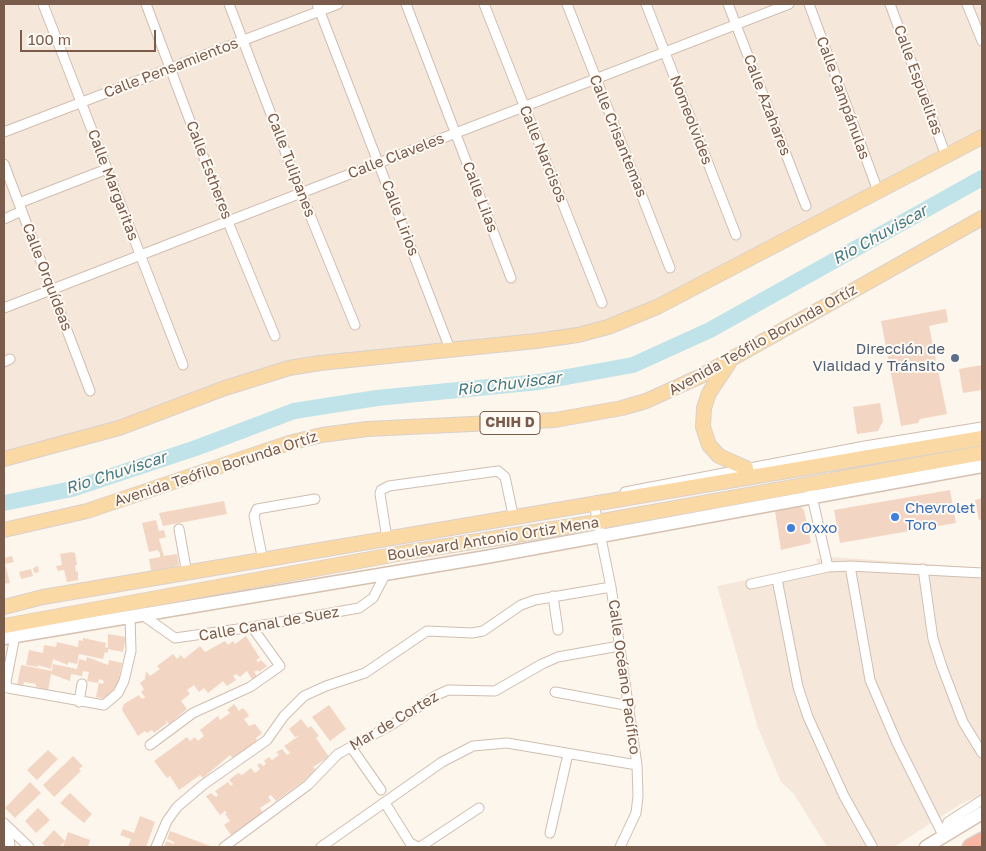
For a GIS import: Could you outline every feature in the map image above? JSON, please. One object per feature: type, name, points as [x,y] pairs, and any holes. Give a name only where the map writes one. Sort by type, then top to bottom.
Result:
[{"type":"highway","points":[[971,847],[982,841]]},
{"type":"main road","points":[[4,459],[119,428],[224,388],[289,368],[536,341],[578,335],[608,328],[657,307],[982,137]]},
{"type":"main road","name":"Avenida Teófilo Borunda Ortíz","points":[[4,530],[87,511],[273,448],[322,435],[367,429],[555,420],[622,408],[672,390],[731,359],[982,218]]},
{"type":"main road","points":[[731,359],[709,393],[704,408],[703,428],[709,445],[719,456],[746,468]]},
{"type":"main road","name":"Boulevard Antonio Ortiz Mena","points":[[4,607],[43,597],[982,438]]},
{"type":"main road","name":"Boulevard Antonio Ortiz Mena","points":[[4,626],[403,553],[597,522],[811,491],[926,470],[982,453]]},
{"type":"street","name":"Calle Margaritas","points":[[43,4],[183,366]]},
{"type":"street","name":"Calle Estheres","points":[[146,4],[228,222],[275,336]]},
{"type":"street","name":"Calle Tulipanes","points":[[229,4],[301,193],[356,325]]},
{"type":"street","name":"Calle Pensamientos","points":[[4,132],[244,40],[318,7],[338,4]]},
{"type":"street","name":"Calle Lilas","points":[[406,4],[511,278]]},
{"type":"street","name":"Calle Narcisos","points":[[484,4],[602,303]]},
{"type":"street","name":"Calle Crisantemas","points":[[567,4],[670,268]]},
{"type":"street","name":"Nomeolvides","points":[[646,4],[736,235]]},
{"type":"street","name":"Calle Azahares","points":[[728,4],[806,206]]},
{"type":"street","name":"Calle Claveles","points":[[4,308],[789,4]]},
{"type":"street","name":"Calle Campánulas","points":[[809,4],[878,191]]},
{"type":"street","name":"Calle Espuelitas","points":[[890,4],[946,156]]},
{"type":"street","points":[[967,4],[982,41]]},
{"type":"street","name":"Calle Lirios","points":[[318,7],[450,349]]},
{"type":"street","name":"Calle Orquídeas","points":[[4,164],[90,391]]},
{"type":"street","points":[[4,219],[21,207],[107,169]]},
{"type":"street","points":[[594,504],[599,499],[607,496],[746,468],[982,427]]},
{"type":"street","name":"Boulevard Antonio Ortiz Mena","points":[[926,470],[982,466]]},
{"type":"street","points":[[387,539],[380,494],[381,490],[389,486],[498,472],[505,477],[514,518]]},
{"type":"street","points":[[811,491],[828,567]]},
{"type":"street","name":"Boulevard Antonio Ortiz Mena","points":[[10,637],[600,537],[811,491]]},
{"type":"street","points":[[263,561],[254,516],[257,509],[316,499]]},
{"type":"street","name":"Calle Océano Pacífico","points":[[594,504],[611,587],[630,706],[637,765],[638,796],[636,813],[620,847]]},
{"type":"street","points":[[179,529],[187,574]]},
{"type":"street","points":[[850,566],[870,680],[897,743],[943,835]]},
{"type":"street","points":[[751,584],[828,567],[850,566],[982,572]]},
{"type":"street","points":[[923,569],[933,638],[942,667],[963,722],[982,753]]},
{"type":"street","name":"Calle Canal de Suez","points":[[136,615],[175,638],[252,627],[359,608],[373,598],[386,573]]},
{"type":"street","points":[[777,579],[798,687],[808,718],[844,796],[872,846]]},
{"type":"street","points":[[156,847],[167,821],[177,808],[203,785],[267,740],[284,716],[304,696],[326,686],[365,673],[427,631],[472,633],[482,631],[521,605],[553,596],[611,587]]},
{"type":"street","points":[[553,596],[558,630]]},
{"type":"street","points":[[4,600],[43,597]]},
{"type":"street","points":[[10,637],[6,682],[8,688],[104,705],[118,693],[124,681],[131,651],[136,615]]},
{"type":"street","points":[[150,745],[193,713],[250,688],[280,666],[252,627]]},
{"type":"street","name":"Mar de Cortez","points":[[224,847],[308,785],[338,754],[448,690],[495,691],[558,657],[619,646]]},
{"type":"street","points":[[79,702],[82,684]]},
{"type":"street","points":[[555,692],[630,706]]},
{"type":"street","points":[[321,847],[442,762],[473,746],[507,743],[637,765]]},
{"type":"street","points":[[350,747],[381,790]]},
{"type":"street","points":[[550,833],[568,754]]},
{"type":"street","points":[[943,835],[948,822],[982,800]]},
{"type":"street","points":[[385,803],[410,843],[419,847],[479,808]]},
{"type":"street","points":[[926,847],[982,812]]},
{"type":"street","points":[[6,825],[10,847]]},
{"type":"street","points":[[6,825],[29,847]]},
{"type":"shaded area","points":[[4,4],[982,4],[982,137],[608,327],[320,363],[4,459]]},
{"type":"shaded area","points":[[833,557],[982,568],[982,794],[959,805],[894,847],[827,847],[794,794],[781,782],[758,728],[717,586],[818,565],[816,559]]},
{"type":"building","points":[[946,309],[948,322],[929,326],[947,414],[920,419],[918,423],[901,426],[881,321]]},
{"type":"building","points":[[982,365],[982,390],[963,393],[959,369]]},
{"type":"building","points":[[880,403],[883,421],[878,431],[857,434],[853,407]]},
{"type":"building","name":"Chevrolet Toro","points":[[950,490],[956,523],[840,543],[834,510]]},
{"type":"building","points":[[982,498],[982,519],[979,520],[975,500]]},
{"type":"building","points":[[224,501],[227,514],[163,526],[159,513]]},
{"type":"building","points":[[799,505],[804,510],[811,543],[781,550],[775,511]]},
{"type":"building","points":[[156,520],[159,531],[164,530],[166,537],[159,539],[164,556],[177,554],[179,565],[173,567],[173,569],[151,571],[149,559],[160,557],[160,553],[157,550],[149,552],[142,523]]},
{"type":"building","points":[[75,553],[78,580],[67,582],[64,570],[58,571],[56,566],[62,565],[60,554]]},
{"type":"building","points":[[12,556],[14,562],[5,564],[10,583],[4,584],[4,558]]},
{"type":"building","points":[[38,566],[39,572],[34,573],[33,568]]},
{"type":"building","points":[[31,569],[33,576],[21,579],[19,572]]},
{"type":"building","points":[[108,634],[126,637],[123,652],[108,649],[108,653],[105,652],[103,659],[79,654],[77,664],[68,662],[68,665],[53,659],[51,669],[38,665],[38,667],[26,665],[29,650],[43,653],[44,645],[56,647],[57,642],[78,647],[79,640],[83,641],[83,638],[106,643],[105,647],[108,648]]},
{"type":"building","points":[[246,636],[260,658],[256,660],[258,662],[261,660],[267,666],[259,672],[258,670],[254,672],[258,677],[253,681],[247,671],[240,677],[236,674],[233,676],[236,680],[227,686],[223,681],[208,693],[204,688],[199,692],[194,685],[187,690],[190,694],[181,701],[187,709],[169,724],[164,718],[167,723],[154,733],[152,730],[147,733],[145,731],[138,736],[122,710],[124,704],[139,695],[142,699],[145,697],[141,692],[144,689],[140,683],[145,679],[146,671],[150,676],[160,669],[157,666],[173,654],[177,659],[181,655],[184,659],[200,646],[205,652],[225,641],[228,645],[233,641],[235,644]]},
{"type":"building","points":[[87,657],[108,665],[109,660],[122,663],[117,687],[109,700],[96,697],[99,683],[103,684],[104,681],[99,679],[98,683],[87,681],[89,672],[83,671],[82,676],[71,674],[70,681],[51,674],[48,691],[40,690],[41,688],[36,687],[36,684],[24,682],[23,687],[17,686],[21,665],[52,671],[53,664],[77,669],[79,659],[86,661]]},
{"type":"building","points":[[234,704],[239,711],[242,708],[246,711],[249,716],[244,719],[249,726],[255,724],[262,733],[256,738],[257,741],[233,759],[230,755],[203,778],[200,775],[179,790],[170,776],[167,778],[154,761],[187,737],[190,741],[195,737],[198,741],[204,736],[200,730],[218,716],[220,720],[230,713],[227,710]]},
{"type":"building","points":[[329,705],[346,729],[330,741],[312,717]]},
{"type":"building","points":[[301,719],[308,728],[311,726],[319,736],[316,738],[329,757],[313,767],[315,769],[320,766],[320,769],[276,801],[271,795],[268,797],[271,801],[260,808],[263,813],[231,835],[224,825],[230,821],[225,814],[227,813],[225,811],[220,815],[206,796],[211,793],[216,797],[218,795],[215,791],[228,782],[231,786],[233,784],[229,780],[238,773],[242,775],[251,768],[255,773],[260,769],[257,765],[260,763],[263,766],[266,764],[264,761],[269,757],[272,760],[279,755],[276,752],[282,749],[287,755],[290,753],[284,746],[300,735],[295,737],[289,729]]},
{"type":"building","points":[[48,750],[58,759],[37,780],[27,770]]},
{"type":"building","points":[[73,756],[83,766],[79,769],[81,771],[54,797],[43,785]]},
{"type":"building","points":[[30,782],[41,793],[15,818],[5,808]]},
{"type":"building","points":[[70,793],[92,814],[84,823],[60,803]]},
{"type":"building","points":[[38,808],[50,820],[36,833],[25,821]]},
{"type":"building","points":[[140,816],[155,822],[146,847],[128,847],[131,839],[120,835],[123,829],[134,833]]},
{"type":"building","points":[[54,830],[65,841],[59,847],[46,847],[42,843]]},
{"type":"building","points":[[170,831],[213,847],[164,847],[166,841],[174,844],[174,842],[167,839]]},
{"type":"building","points":[[68,832],[90,840],[88,847],[63,847]]},
{"type":"waterway","name":"Rio Chuviscar","points":[[4,503],[72,489],[196,448],[294,411],[377,398],[539,382],[633,365],[710,330],[982,178]]},
{"type":"place","name":"Dirección de Vialidad y Tránsito","points":[[955,358]]},
{"type":"place","name":"Chevrolet Toro","points":[[895,517]]},
{"type":"place","name":"Oxxo","points":[[791,528]]}]
